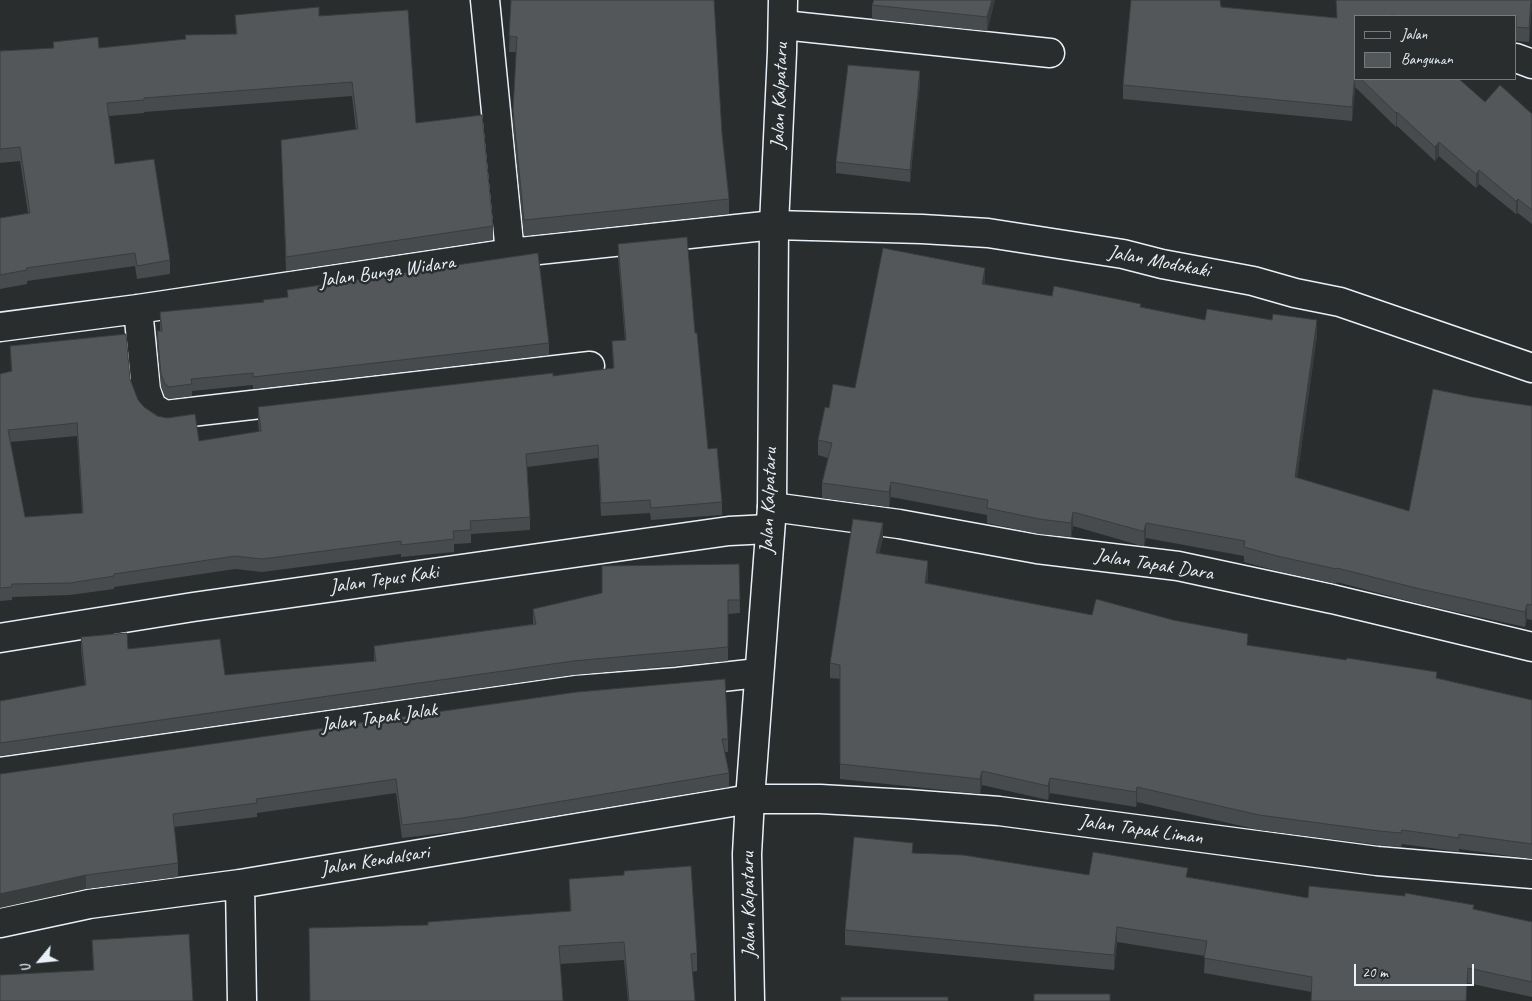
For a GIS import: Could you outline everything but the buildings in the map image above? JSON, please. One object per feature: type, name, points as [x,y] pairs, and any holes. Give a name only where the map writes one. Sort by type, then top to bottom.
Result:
[{"type":"street","points":[[485,0],[510,253]]},
{"type":"street","points":[[783,13],[1050,53]]},
{"type":"street","name":"Jalan Kalpataru","points":[[750,1001],[747,854],[770,518],[774,225],[783,13]]},
{"type":"street","points":[[1517,58],[1532,64]]},
{"type":"street","name":"Jalan Bunga Widara","points":[[0,327],[138,309],[510,253],[774,225]]},
{"type":"street","name":"Jalan Modokaki","points":[[774,225],[922,229],[988,233],[1123,254],[1162,264],[1253,281],[1295,293],[1340,302],[1532,368]]},
{"type":"street","points":[[138,309],[146,390],[152,407],[165,415],[590,366]]},
{"type":"street","name":"Jalan Tepus Kaki","points":[[0,638],[251,598],[729,531],[770,518]]},
{"type":"street","name":"Jalan Tapak Dara","points":[[770,518],[899,524],[1037,549],[1178,566],[1332,599],[1532,647]]},
{"type":"street","name":"Jalan Tapak Jalak","points":[[0,772],[575,690],[758,673]]},
{"type":"street","name":"Jalan Tapak Liman","points":[[750,799],[820,799],[1000,811],[1376,861],[1532,874]]},
{"type":"street","name":"Jalan Kendalsari","points":[[0,923],[89,904],[240,884],[750,799]]},
{"type":"street","points":[[240,884],[242,1001]]}]
